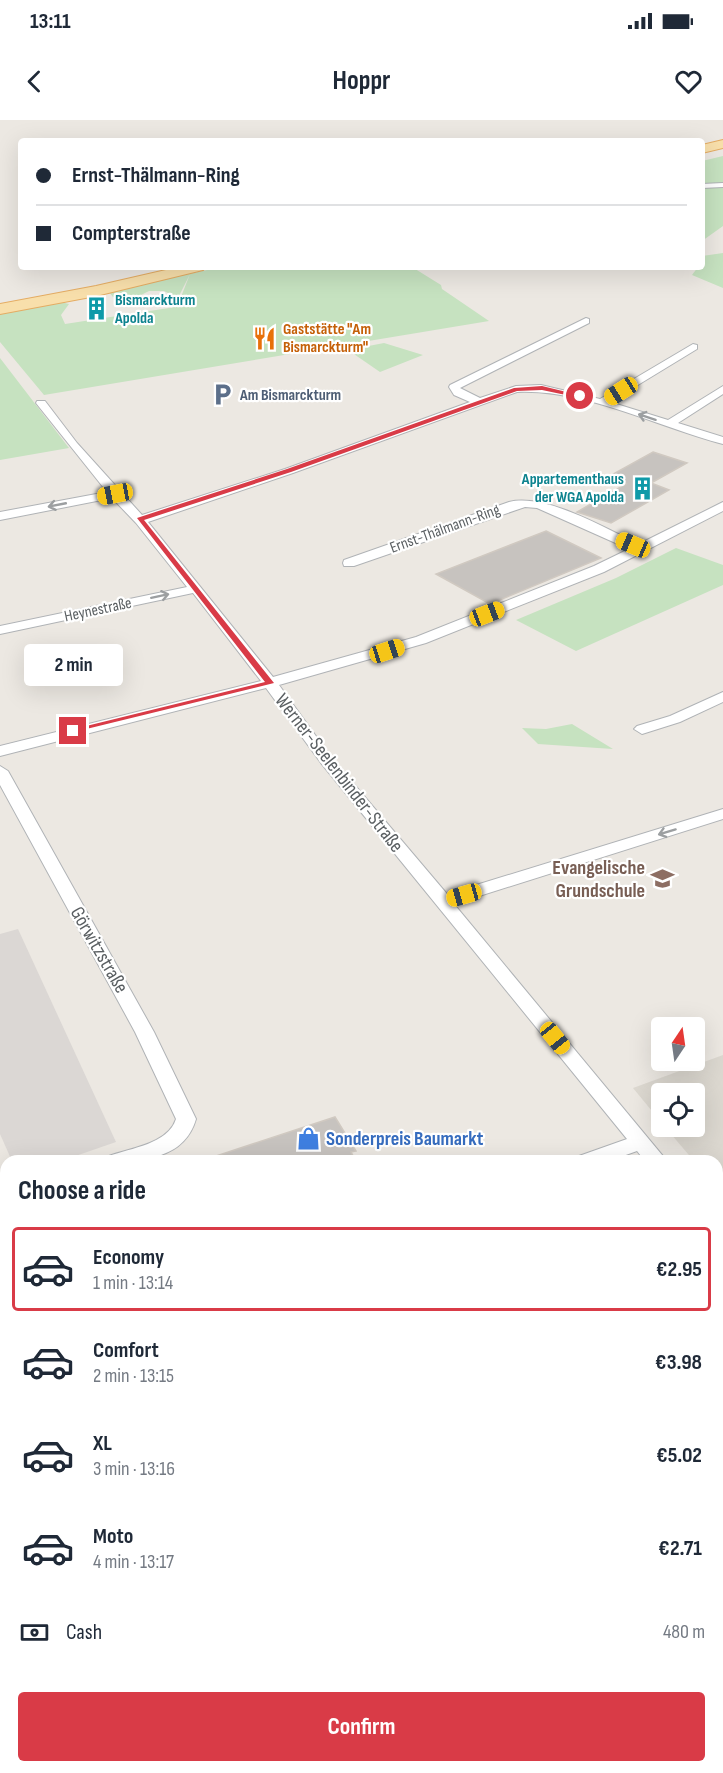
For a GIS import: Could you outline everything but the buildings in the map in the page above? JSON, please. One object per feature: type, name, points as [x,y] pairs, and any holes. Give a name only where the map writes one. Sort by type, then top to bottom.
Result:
[{"type":"main road","points":[[705,148],[723,144]]},
{"type":"main road","points":[[0,309],[96,291],[185,270]]},
{"type":"street","points":[[705,186],[723,185]]},
{"type":"street","points":[[478,401],[459,393],[454,387],[586,321]]},
{"type":"street","points":[[602,402],[693,346]]},
{"type":"street","points":[[140,520],[289,471],[516,389],[542,388],[602,402],[723,441]]},
{"type":"street","points":[[669,424],[723,389]]},
{"type":"street","name":"Werner-Seelenbinder-Straße","points":[[40,403],[115,494],[140,520],[270,683],[332,767],[652,1155]]},
{"type":"street","points":[[0,516],[115,494]]},
{"type":"street","name":"Ernst-Thälmann-Ring","points":[[349,563],[513,505],[525,503],[540,506],[641,549]]},
{"type":"street","points":[[0,750],[270,683],[422,640],[530,598],[641,549],[723,506]]},
{"type":"street","name":"Heynestraße","points":[[0,630],[195,589]]},
{"type":"street","points":[[642,729],[675,719],[723,696]]},
{"type":"street","name":"Görwitzstraße","points":[[0,771],[166,1072],[186,1119],[182,1132],[165,1145],[134,1155]]},
{"type":"street","points":[[444,901],[723,814]]},
{"type":"street","points":[[603,1155],[641,1142]]},
{"type":"shaded area","points":[[18,929],[116,1142],[78,1155],[9,1155],[0,1134],[0,934]]},
{"type":"shaded area","points":[[723,1055],[723,1155],[689,1155],[674,1137],[705,1137],[705,1083],[651,1083],[651,1110],[633,1088],[679,1071],[705,1071],[705,1062]]},
{"type":"green space","points":[[723,156],[723,226],[705,239],[705,160]]},
{"type":"green space","points":[[723,253],[723,288],[692,275],[696,270],[705,270],[705,256]]},
{"type":"green space","points":[[207,270],[417,270],[489,321],[44,395],[0,342],[0,312],[61,302],[69,304],[61,315],[65,324],[182,306],[179,302],[190,274],[178,298],[164,291],[149,291],[137,297],[113,297],[108,291]]},
{"type":"green space","points":[[384,343],[423,355],[380,372],[348,350]]},
{"type":"green space","points":[[0,358],[69,448],[0,460]]},
{"type":"green space","points":[[676,548],[723,565],[723,585],[576,651],[516,620],[616,578]]},
{"type":"green space","points":[[572,724],[613,749],[538,744],[522,728],[546,729]]},
{"type":"place","name":"Bismarckturm Apolda","points":[[97,309]]},
{"type":"place","name":"Gaststätte \"Am Bismarckturm\"","points":[[265,338]]},
{"type":"place","name":"Am Bismarckturm","points":[[222,395]]},
{"type":"place","name":"Appartementhaus der WGA Apolda","points":[[642,488]]},
{"type":"place","name":"Evangelische Grundschule","points":[[663,879]]},
{"type":"place","name":"Sonderpreis Baumarkt","points":[[308,1139]]},
{"type":"route","points":[[73,731],[270,683],[140,520],[289,471],[516,389],[542,388],[580,396]]}]
